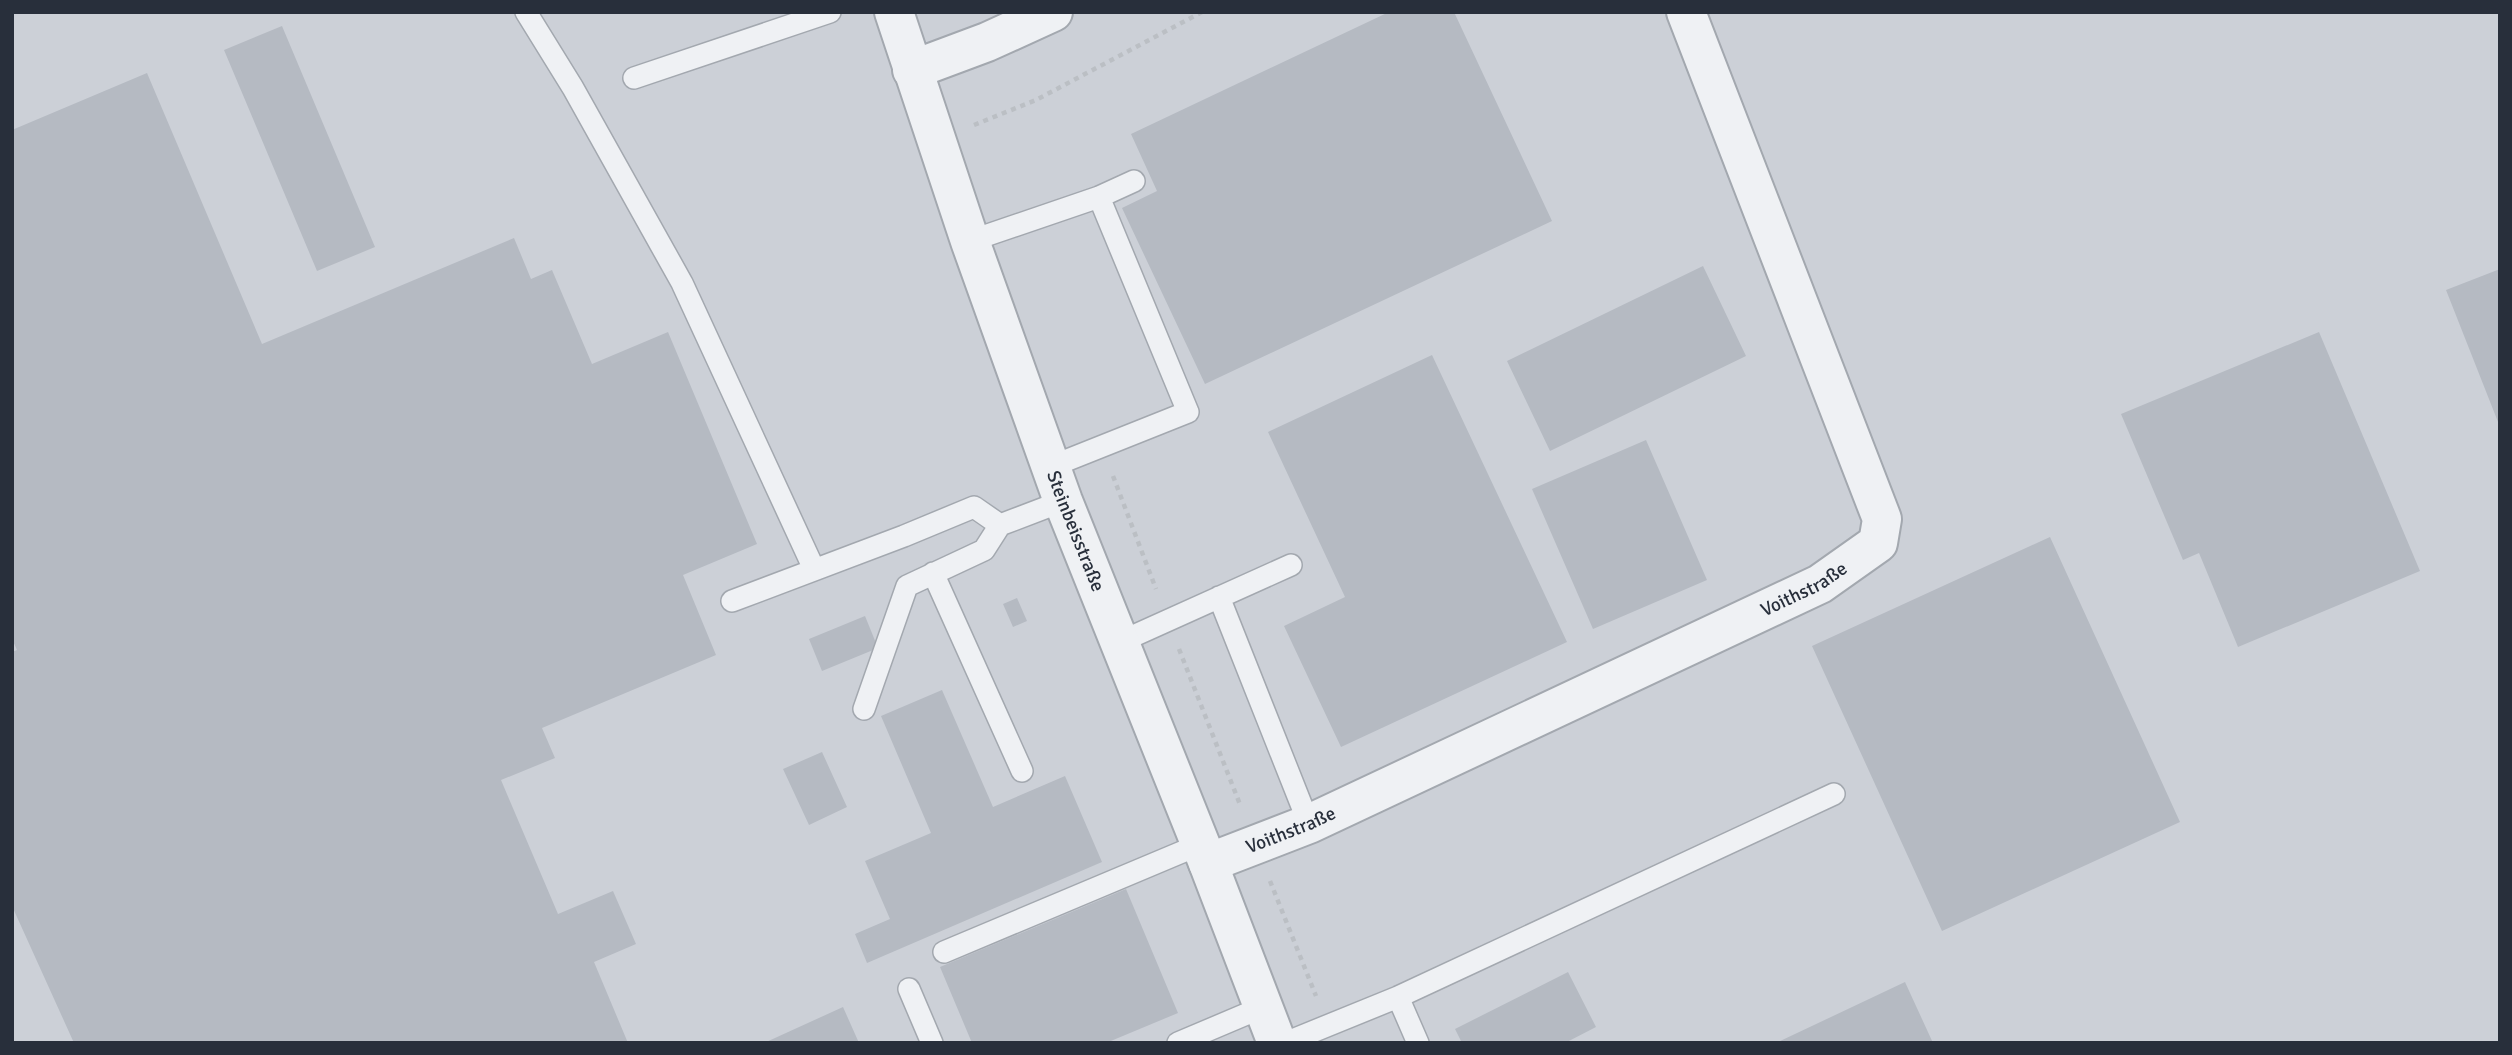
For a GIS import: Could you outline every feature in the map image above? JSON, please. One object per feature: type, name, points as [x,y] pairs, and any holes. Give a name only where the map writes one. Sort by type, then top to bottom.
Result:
[{"type":"street","name":"Steinbeisstraße","points":[[894,12],[970,241],[1057,484],[1205,854],[1277,1043]]},
{"type":"street","points":[[912,70],[987,42],[1053,12]]},
{"type":"street","name":"Voithstraße","points":[[1205,854],[1256,845],[1309,824],[1821,583],[1878,543],[1882,519],[1686,12]]},
{"type":"lane","points":[[526,12],[573,88],[682,283],[814,569]]},
{"type":"lane","points":[[634,78],[830,12]]},
{"type":"lane","points":[[970,241],[1100,197],[1133,181]]},
{"type":"lane","points":[[864,709],[907,586],[984,550],[1000,525],[1057,484],[1102,446],[1188,412],[1100,197]]},
{"type":"lane","points":[[732,601],[974,507],[1000,525]]},
{"type":"lane","points":[[1119,642],[1291,565]]},
{"type":"lane","points":[[933,573],[1022,771]]},
{"type":"lane","points":[[1219,597],[1309,824]]},
{"type":"lane","points":[[1285,1043],[1398,997],[1834,794]]},
{"type":"lane","points":[[944,952],[1205,854]]},
{"type":"lane","points":[[909,989],[932,1043]]},
{"type":"lane","points":[[1398,997],[1418,1043]]},
{"type":"lane","points":[[1178,1043],[1263,1007]]},
{"type":"path","points":[[937,141],[1036,100],[1202,12]]},
{"type":"path","points":[[1102,446],[1168,622],[1327,1025]]},
{"type":"shaded area","points":[[12,12],[2500,12],[2500,1043],[12,1043]]},
{"type":"building","points":[[1389,12],[1454,12],[1552,221],[1205,384],[1122,208],[1157,191],[1131,134]]},
{"type":"building","points":[[282,26],[375,247],[317,271],[224,50]]},
{"type":"building","points":[[147,73],[262,344],[514,238],[531,279],[552,270],[592,364],[668,332],[757,544],[683,575],[716,655],[542,728],[555,758],[501,780],[558,914],[613,891],[636,944],[594,962],[628,1043],[74,1043],[12,906],[12,652],[17,650],[12,639],[12,130]]},
{"type":"building","points":[[1703,266],[1746,356],[1550,451],[1507,361]]},
{"type":"building","points":[[2500,269],[2500,427],[2446,290]]},
{"type":"building","points":[[2319,332],[2420,571],[2238,647],[2199,553],[2183,560],[2121,414]]},
{"type":"building","points":[[1432,355],[1567,642],[1341,747],[1284,626],[1345,597],[1268,432]]},
{"type":"building","points":[[1646,440],[1707,580],[1593,629],[1532,489]]},
{"type":"building","points":[[2050,537],[2180,822],[1942,931],[1812,646]]},
{"type":"building","points":[[1017,598],[1027,621],[1013,627],[1003,604]]},
{"type":"building","points":[[865,616],[878,648],[822,671],[809,639]]},
{"type":"building","points":[[942,690],[993,807],[1065,776],[1102,862],[867,963],[855,934],[890,919],[865,861],[931,833],[881,716]]},
{"type":"building","points":[[822,752],[847,807],[809,825],[783,769]]},
{"type":"building","points":[[1126,889],[1178,1013],[1106,1043],[972,1043],[940,967]]},
{"type":"building","points":[[1568,972],[1596,1027],[1565,1043],[1462,1043],[1455,1029]]},
{"type":"building","points":[[1905,982],[1933,1043],[1776,1043]]},
{"type":"building","points":[[843,1007],[859,1043],[764,1043]]}]
